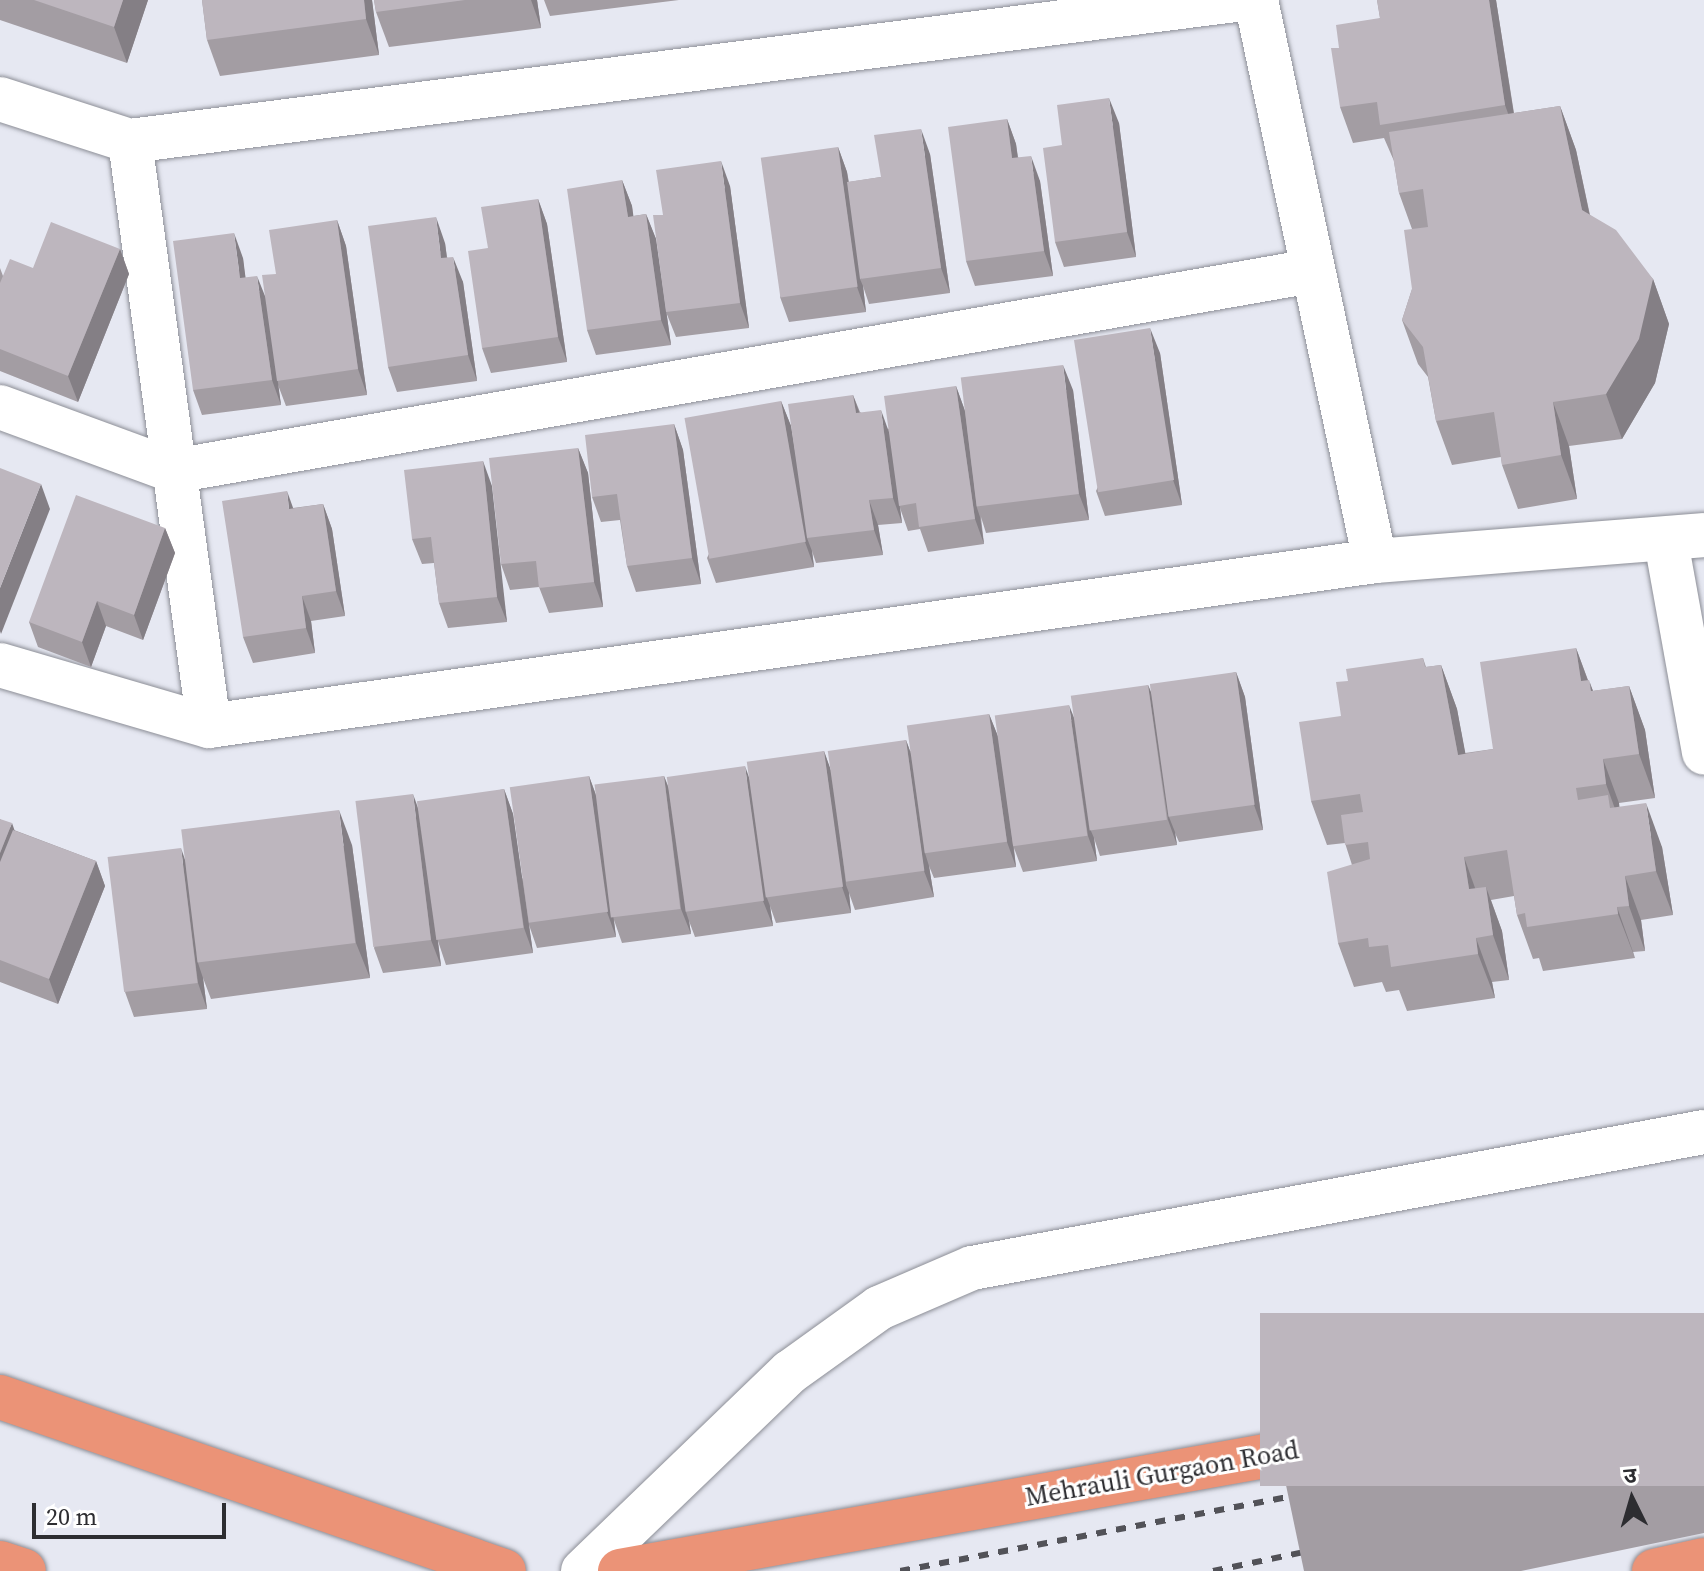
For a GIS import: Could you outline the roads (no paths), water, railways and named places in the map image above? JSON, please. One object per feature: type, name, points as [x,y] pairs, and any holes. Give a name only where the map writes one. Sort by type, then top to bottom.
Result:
[{"type":"highway","points":[[0,1397],[504,1571]]},
{"type":"highway","name":"Mehrauli Gurgaon Road","points":[[620,1571],[1374,1437]]},
{"type":"highway","points":[[1654,1571],[1704,1560]]},
{"type":"highway","points":[[0,1563],[24,1571]]},
{"type":"street","points":[[0,99],[130,141],[1235,0]]},
{"type":"street","points":[[1256,0],[1375,561]]},
{"type":"street","points":[[130,141],[209,726]]},
{"type":"street","points":[[0,407],[174,471],[1312,271]]},
{"type":"street","points":[[0,665],[209,726],[1375,561],[1685,538],[1704,753]]},
{"type":"street","points":[[583,1571],[790,1372],[879,1308],[972,1268],[1704,1132]]},
{"type":"railway","points":[[900,1571],[1309,1493]]},
{"type":"railway","points":[[1213,1571],[1323,1548]]}]
